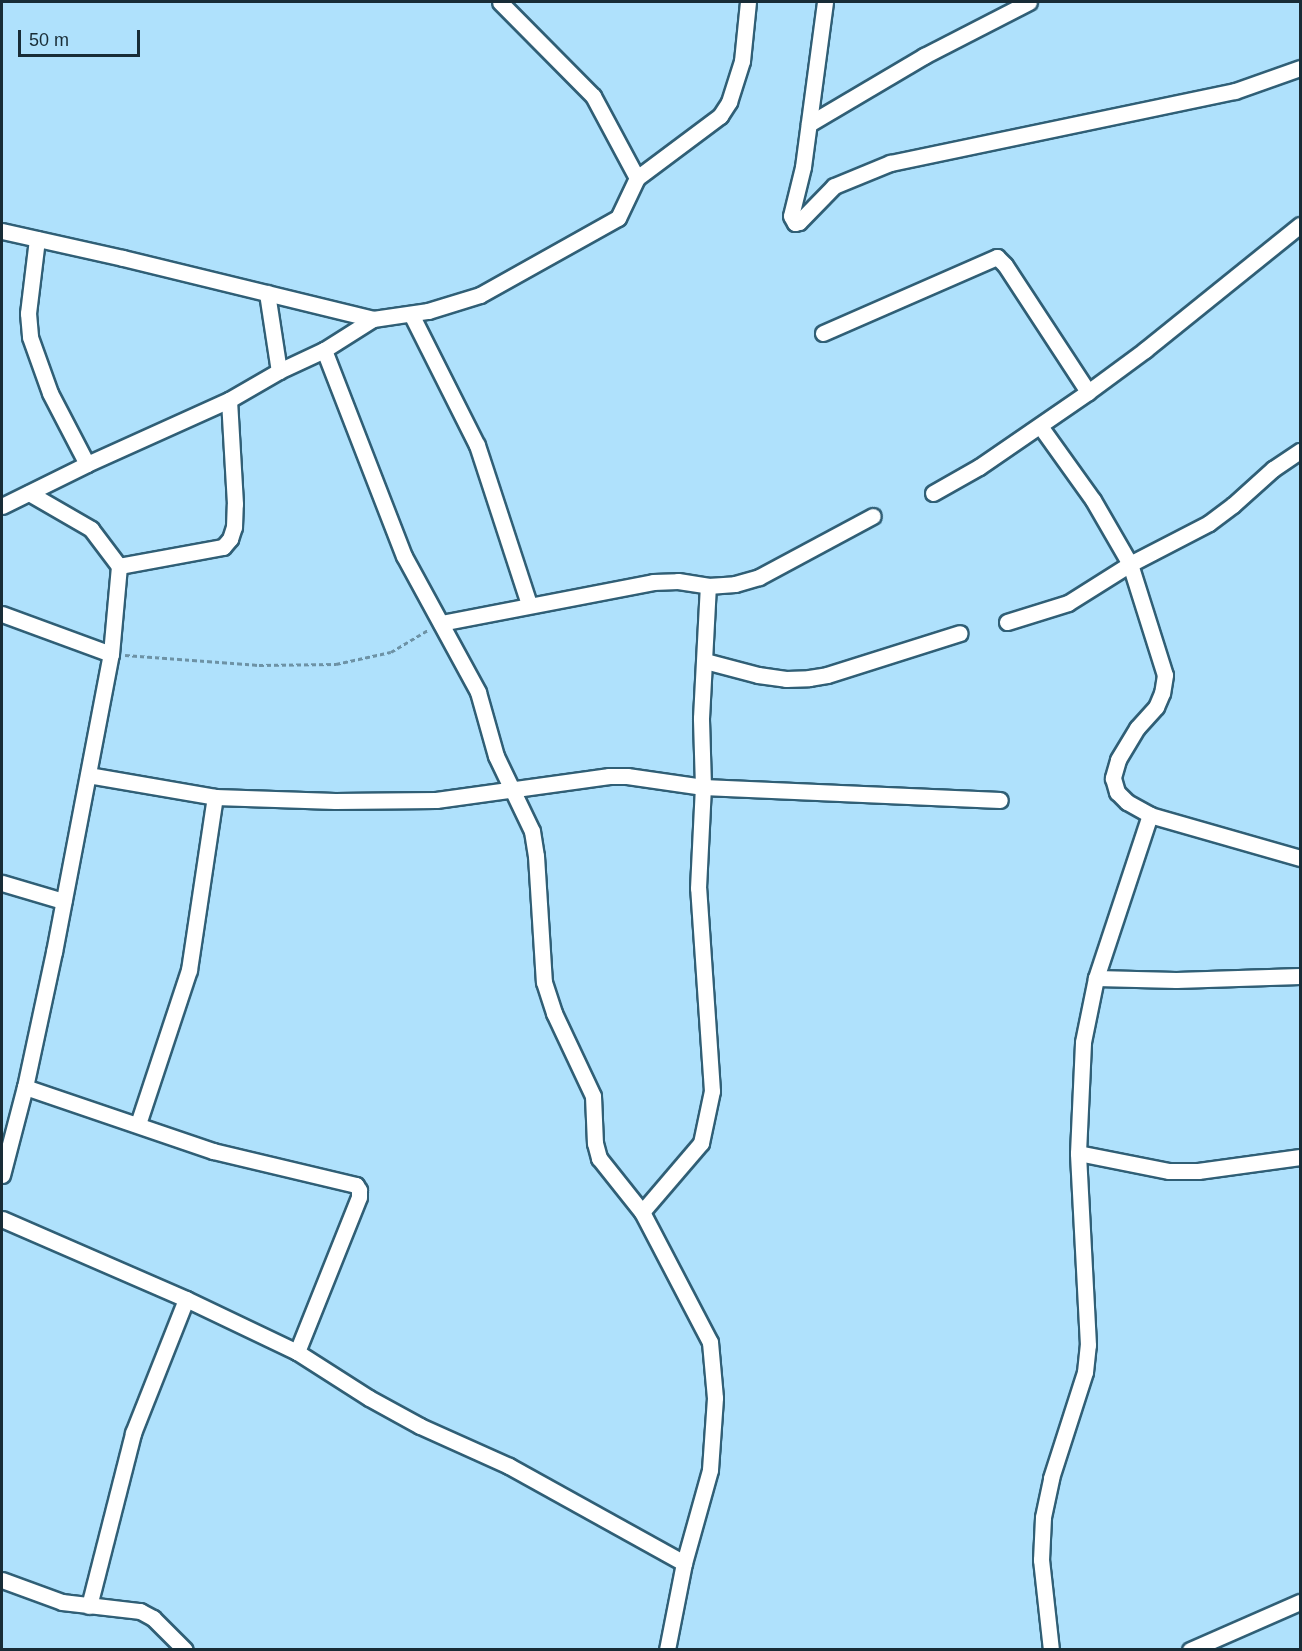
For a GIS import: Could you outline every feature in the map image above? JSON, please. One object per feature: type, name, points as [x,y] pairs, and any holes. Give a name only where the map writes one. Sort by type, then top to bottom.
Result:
[{"type":"street","points":[[500,2],[588,89],[637,178]]},
{"type":"street","points":[[2,506],[87,464],[229,400],[279,371],[324,350],[373,320],[457,304],[480,295],[618,218],[637,178],[720,116],[729,102],[742,61],[748,2]]},
{"type":"street","points":[[825,2],[803,167],[791,216],[791,221],[795,222],[799,222],[834,186],[890,163],[1235,91],[1300,68]]},
{"type":"street","points":[[809,124],[924,56],[1029,2]]},
{"type":"street","points":[[933,493],[979,467],[1088,392],[1145,350],[1300,225]]},
{"type":"street","points":[[2,231],[373,320]]},
{"type":"street","points":[[37,239],[28,313],[30,337],[50,393],[87,464]]},
{"type":"street","points":[[824,333],[997,257],[1002,260],[1088,392]]},
{"type":"street","points":[[267,293],[279,371]]},
{"type":"street","points":[[411,314],[477,445],[529,604]]},
{"type":"street","points":[[324,350],[404,555],[478,692],[496,756],[532,831],[536,856],[544,982],[554,1013],[593,1096],[595,1143],[599,1158],[642,1212],[710,1342],[713,1363],[714,1433],[710,1470],[684,1563],[667,1650]]},
{"type":"street","points":[[119,566],[211,552],[223,548],[230,539],[234,527],[235,504],[229,400]]},
{"type":"street","points":[[1040,426],[1094,500],[1130,564],[1166,675],[1156,707],[1118,760],[1113,778],[1117,792],[1127,802],[1150,815],[1300,858]]},
{"type":"street","points":[[1007,622],[1068,603],[1130,564],[1209,523],[1273,469],[1300,451]]},
{"type":"street","points":[[2,1175],[25,1088],[88,775],[111,654],[119,566],[96,533],[29,493]]},
{"type":"street","points":[[441,623],[529,604],[653,582],[678,581],[708,586],[735,584],[759,577],[873,516]]},
{"type":"street","points":[[642,1212],[693,1156],[701,1143],[712,1090],[699,901],[703,787],[702,718],[708,586]]},
{"type":"street","points":[[2,614],[111,654]]},
{"type":"street","points":[[705,661],[758,675],[786,679],[809,678],[826,675],[960,633]]},
{"type":"street","points":[[88,775],[215,797],[335,801],[436,800],[609,776],[627,776],[703,787],[1000,800]]},
{"type":"street","points":[[138,1124],[189,970],[215,797]]},
{"type":"street","points":[[1051,1650],[1041,1560],[1043,1517],[1051,1478],[1085,1371],[1088,1345],[1078,1153],[1083,1042],[1096,978],[1150,815]]},
{"type":"street","points":[[2,882],[63,901]]},
{"type":"street","points":[[1096,978],[1176,980],[1300,976]]},
{"type":"street","points":[[25,1088],[213,1151],[356,1185],[359,1190],[358,1197],[297,1352]]},
{"type":"street","points":[[1078,1153],[1169,1172],[1198,1171],[1300,1158]]},
{"type":"street","points":[[2,1219],[186,1299],[297,1352],[410,1421],[509,1466],[684,1563]]},
{"type":"street","points":[[89,1606],[133,1433],[186,1299]]},
{"type":"street","points":[[2,1580],[52,1600],[140,1611],[153,1618],[185,1650]]},
{"type":"street","points":[[1190,1650],[1300,1602]]},
{"type":"path","points":[[111,654],[259,665],[336,664],[391,652],[441,623]]}]
